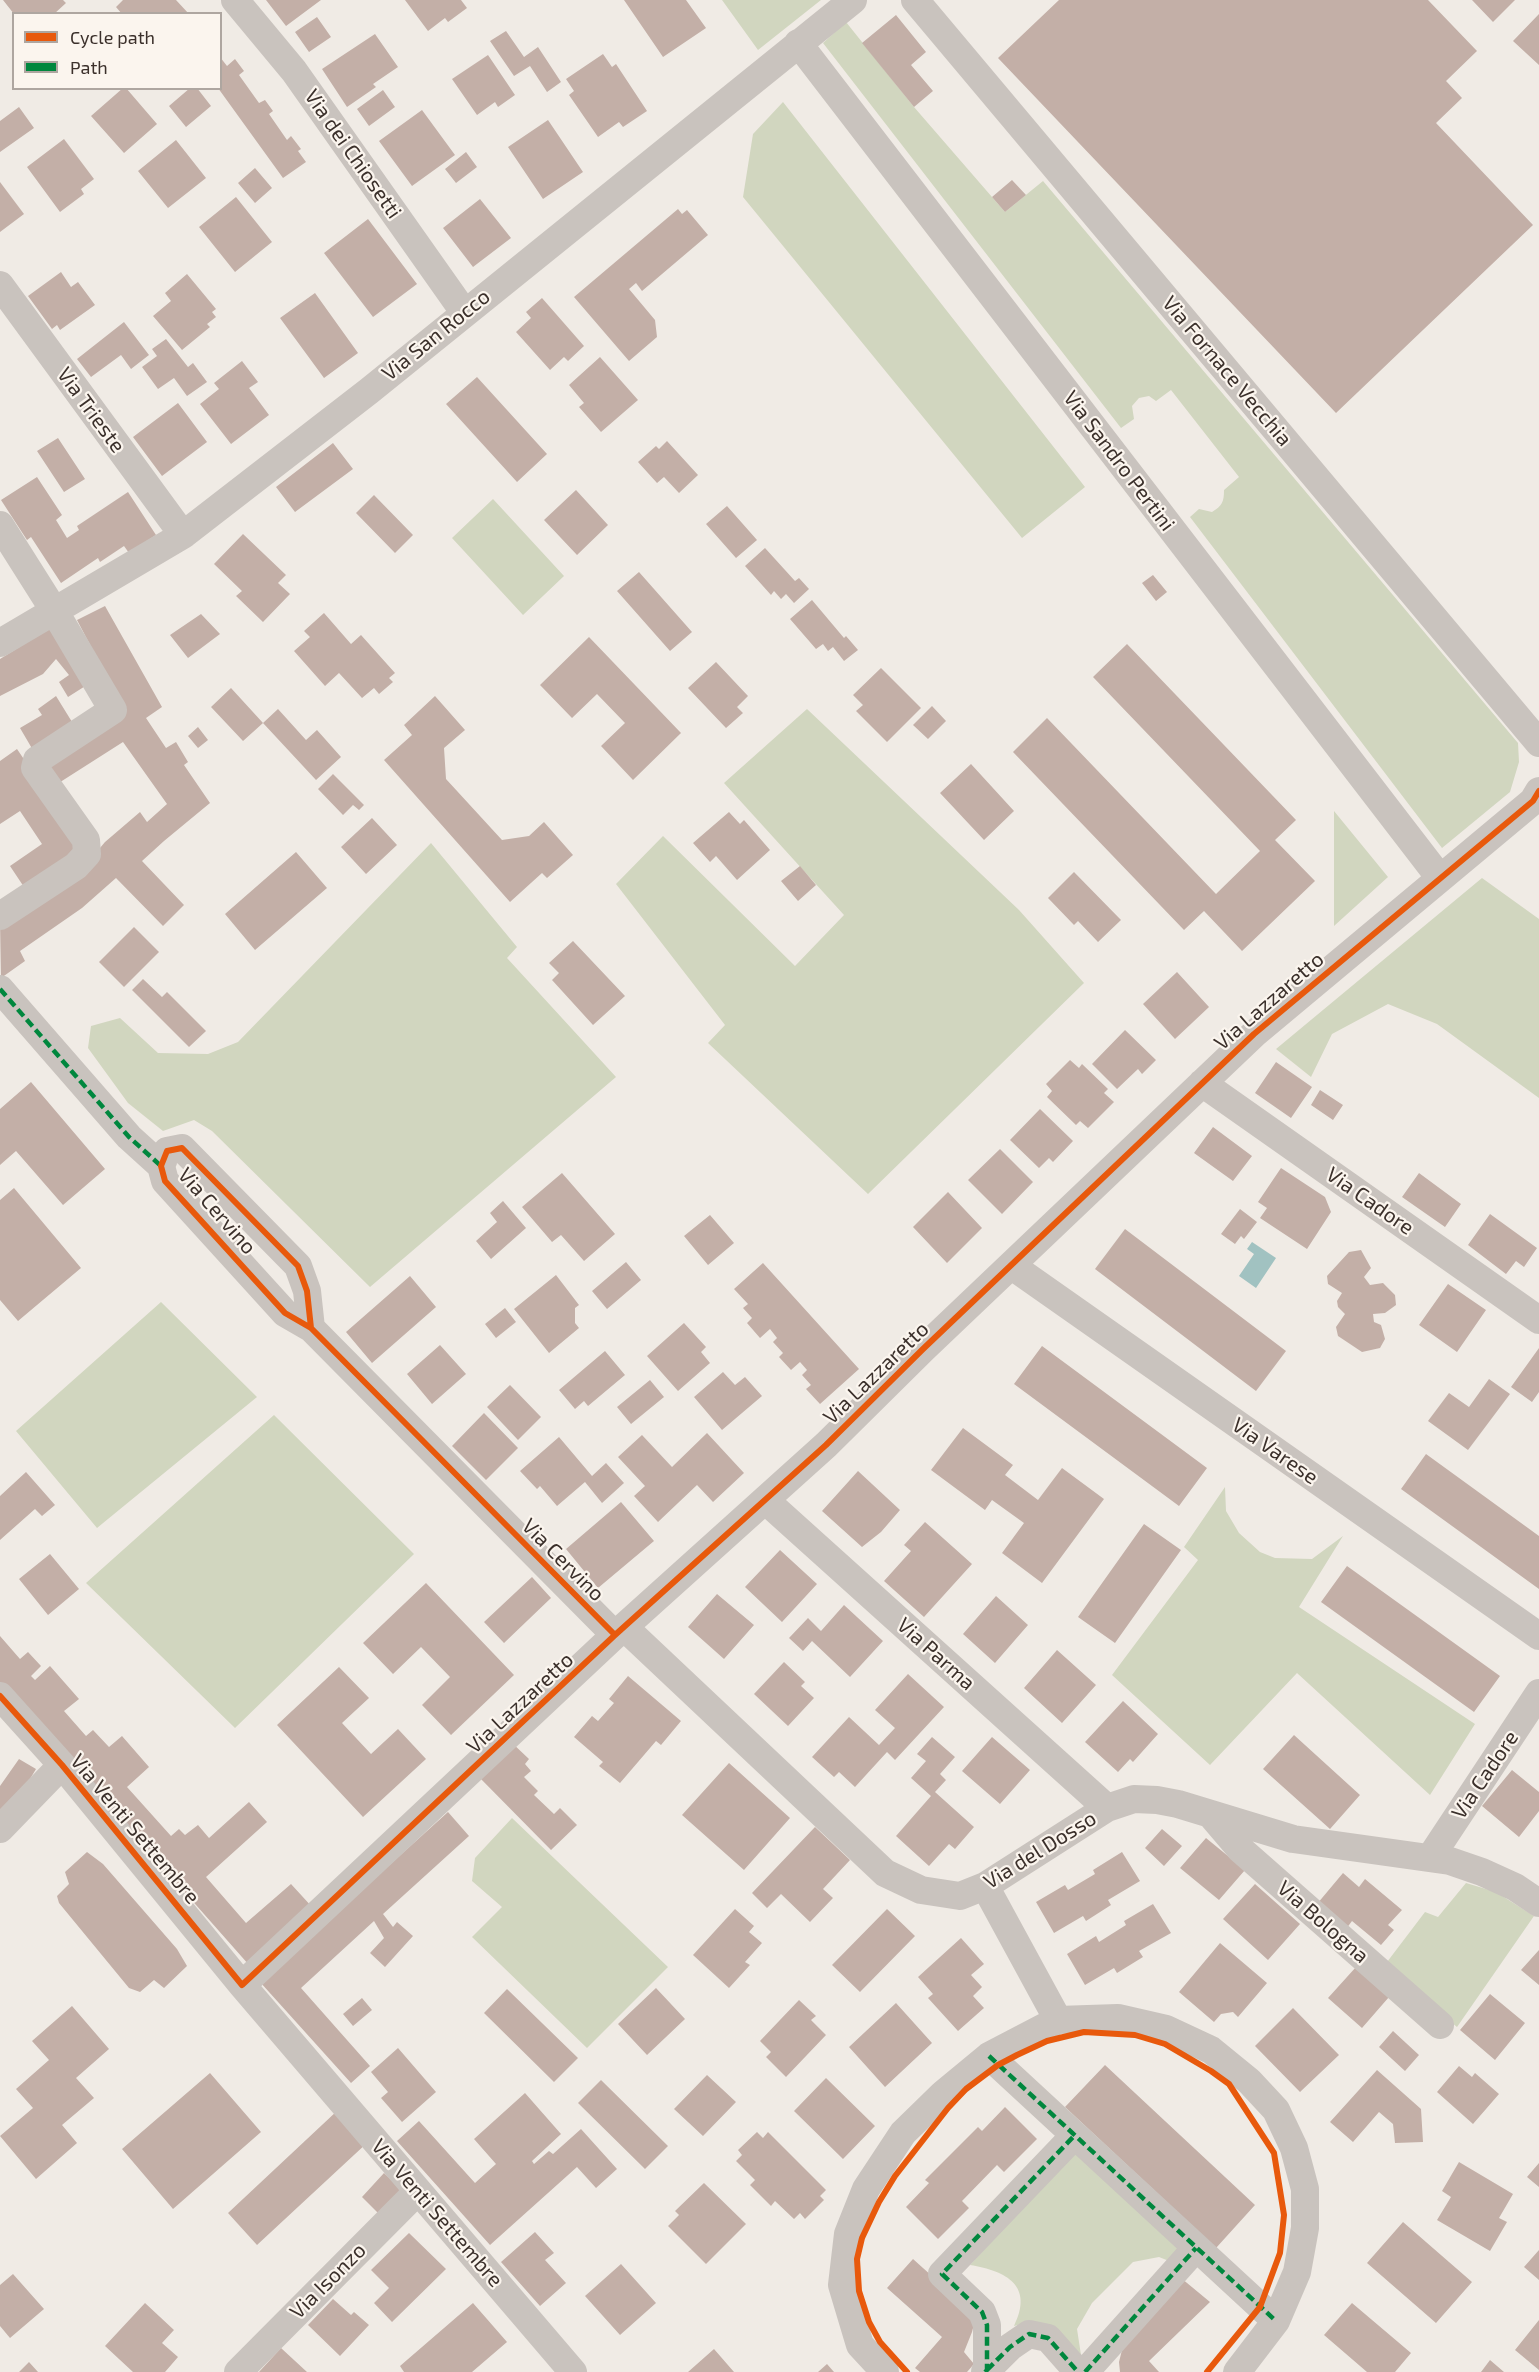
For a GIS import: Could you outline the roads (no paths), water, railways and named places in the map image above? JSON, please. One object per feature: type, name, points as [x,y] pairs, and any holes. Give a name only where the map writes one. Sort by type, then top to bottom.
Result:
[{"type":"street","name":"Via dei Chiosetti","points":[[235,0],[294,71],[464,312]]},
{"type":"street","name":"Via San Rocco","points":[[0,643],[183,536],[369,391],[798,42],[853,0]]},
{"type":"street","name":"Via Fornace Vecchia","points":[[915,0],[1539,743]]},
{"type":"street","name":"Via Sandro Pertini","points":[[798,42],[1440,879]]},
{"type":"street","name":"Via Trieste","points":[[0,285],[183,536]]},
{"type":"street","points":[[0,525],[113,710],[38,759],[35,768],[86,840],[87,854],[76,866],[0,916]]},
{"type":"street","name":"Via Lazzaretto","points":[[242,1985],[620,1631],[826,1445],[923,1349],[1254,1034],[1533,801],[1539,791]]},
{"type":"street","points":[[0,989],[129,1137],[161,1166]]},
{"type":"street","name":"Via Cadore","points":[[1202,1083],[1539,1320]]},
{"type":"street","name":"Via Cervino","points":[[311,1328],[307,1291],[298,1266],[182,1148],[167,1151],[161,1166],[165,1181],[285,1313],[311,1328],[327,1347],[620,1631]]},
{"type":"street","name":"Via Varese","points":[[1012,1266],[1539,1636]]},
{"type":"street","name":"Via Parma","points":[[765,1500],[1107,1808]]},
{"type":"street","name":"Via del Dosso","points":[[620,1631],[885,1873],[921,1890],[960,1896],[985,1886],[1107,1808],[1134,1799],[1178,1804],[1293,1839],[1430,1857],[1482,1872],[1515,1887],[1539,1903]]},
{"type":"street","name":"Via Cadore","points":[[1430,1857],[1539,1693]]},
{"type":"street","name":"Via Venti Settembre","points":[[0,1696],[62,1766],[242,1985],[573,2372]]},
{"type":"street","points":[[0,1829],[62,1766]]},
{"type":"street","name":"Via Bologna","points":[[1211,1815],[1240,1849],[1440,2025]]},
{"type":"street","points":[[985,1886],[1058,2020]]},
{"type":"street","points":[[885,2372],[860,2345],[842,2285],[848,2234],[866,2189],[903,2133],[943,2094],[988,2056],[1058,2020],[1118,2018],[1166,2029],[1211,2050],[1249,2081],[1276,2110],[1294,2148],[1305,2188],[1305,2228],[1297,2272],[1276,2321],[1237,2372]]},
{"type":"street","points":[[988,2056],[1276,2321]]},
{"type":"street","points":[[986,2371],[987,2325],[982,2312],[942,2274],[1074,2136]]},
{"type":"street","name":"Via Isonzo","points":[[238,2372],[418,2191]]},
{"type":"street","points":[[1085,2372],[1196,2248]]},
{"type":"street","points":[[986,2371],[1010,2347],[1029,2334],[1048,2338],[1078,2372]]},
{"type":"water","points":[[1252,1242],[1276,1258],[1256,1288],[1239,1276],[1254,1254],[1247,1249]]}]
